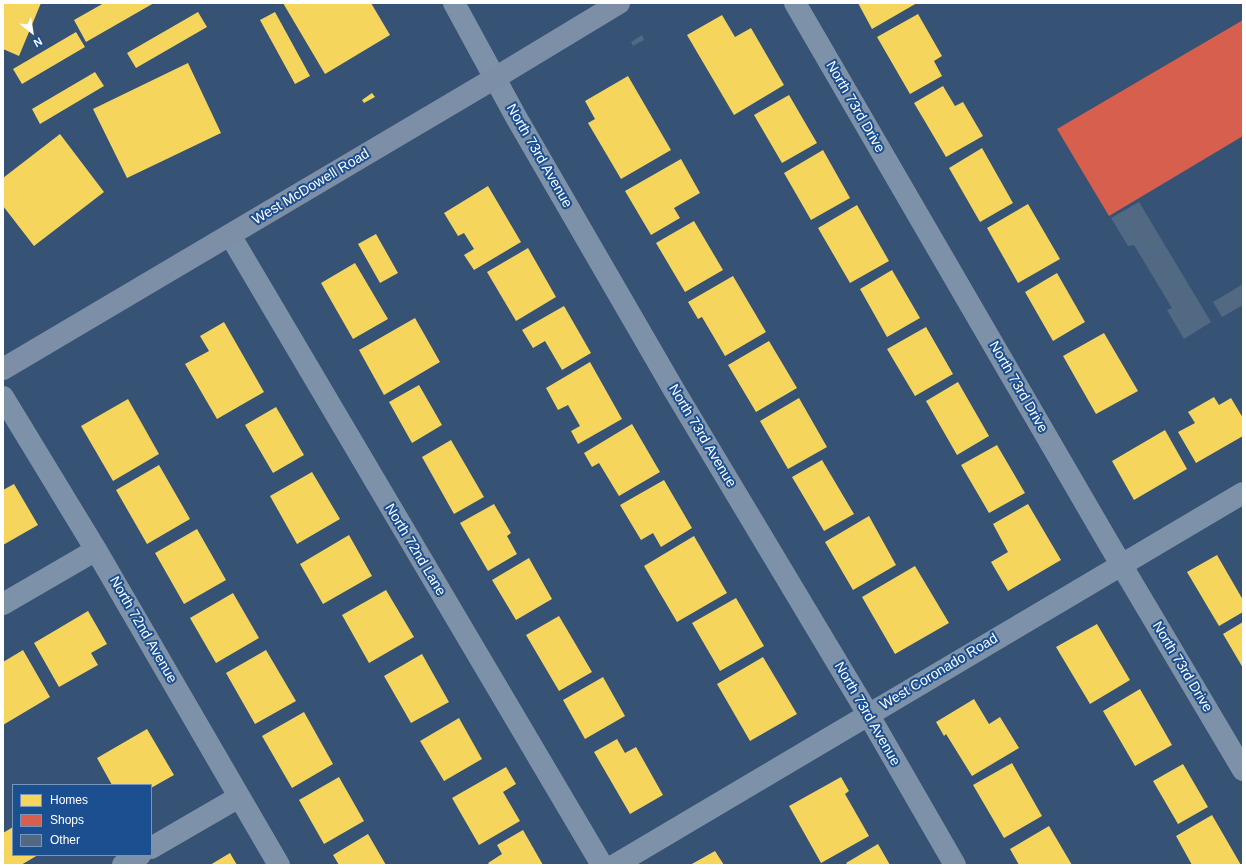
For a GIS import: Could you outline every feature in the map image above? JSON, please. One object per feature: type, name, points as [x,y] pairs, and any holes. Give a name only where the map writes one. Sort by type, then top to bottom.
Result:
[{"type":"main road","name":"West McDowell Road","points":[[3,369],[619,3]]},
{"type":"street","name":"North 73rd Avenue","points":[[454,3],[516,117],[674,390],[868,714],[955,865]]},
{"type":"street","name":"North 73rd Drive","points":[[795,3],[1243,770]]},
{"type":"street","name":"North 72nd Lane","points":[[230,235],[602,865]]},
{"type":"street","name":"North 72nd Avenue","points":[[3,397],[96,550],[279,865]]},
{"type":"street","name":"West Coronado Road","points":[[615,865],[1243,493]]},
{"type":"street","points":[[3,604],[96,550]]},
{"type":"street","points":[[152,847],[239,797]]},
{"type":"street","points":[[123,865],[138,856]]},
{"type":"building: Homes","points":[[3,3],[41,3],[19,56],[3,49]]},
{"type":"building: Homes","points":[[104,3],[154,3],[86,42],[74,20]]},
{"type":"building: Homes","points":[[283,3],[371,3],[390,35],[325,74]]},
{"type":"building: Homes","points":[[858,3],[917,3],[872,29]]},
{"type":"building: Homes","points":[[198,12],[207,27],[136,68],[127,53]]},
{"type":"building: Homes","points":[[275,12],[310,76],[295,84],[260,20]]},
{"type":"building: Homes","points":[[918,14],[942,56],[934,61],[942,76],[910,94],[877,37]]},
{"type":"building: Homes","points":[[722,15],[735,37],[751,28],[784,85],[734,115],[687,35]]},
{"type":"building: Homes","points":[[76,32],[85,47],[22,84],[13,69]]},
{"type":"building: Homes","points":[[188,63],[221,133],[127,178],[93,109]]},
{"type":"building: Homes","points":[[95,72],[104,86],[40,124],[32,109]]},
{"type":"building: Homes","points":[[628,76],[671,150],[621,179],[588,123],[595,119],[585,101]]},
{"type":"building: Homes","points":[[943,86],[955,106],[963,102],[983,136],[946,157],[914,103]]},
{"type":"building: Homes","points":[[372,93],[375,97],[364,103],[362,100]]},
{"type":"building: Homes","points":[[789,95],[817,143],[782,163],[754,115]]},
{"type":"building: Homes","points":[[60,134],[104,192],[34,246],[3,206],[3,178]]},
{"type":"building: Homes","points":[[982,148],[1013,203],[980,222],[949,168]]},
{"type":"building: Homes","points":[[823,150],[850,198],[811,220],[784,173]]},
{"type":"building: Homes","points":[[681,159],[700,193],[674,208],[680,218],[651,235],[625,191]]},
{"type":"building: Homes","points":[[488,186],[521,242],[474,270],[464,255],[474,249],[464,233],[458,236],[444,213]]},
{"type":"building: Homes","points":[[1028,204],[1060,259],[1018,283],[987,228]]},
{"type":"building: Homes","points":[[857,205],[889,261],[850,283],[818,228]]},
{"type":"building: Homes","points":[[694,221],[723,270],[685,292],[656,243]]},
{"type":"building: Homes","points":[[376,234],[398,273],[380,283],[358,244]]},
{"type":"building: Homes","points":[[528,248],[556,297],[516,321],[487,272]]},
{"type":"building: Homes","points":[[355,263],[388,319],[353,339],[321,283]]},
{"type":"building: Homes","points":[[892,270],[920,318],[887,337],[860,289]]},
{"type":"building: Homes","points":[[1057,273],[1085,322],[1053,341],[1025,292]]},
{"type":"building: Homes","points":[[733,276],[766,332],[725,356],[702,317],[698,319],[688,302]]},
{"type":"building: Homes","points":[[564,306],[591,353],[562,370],[545,341],[533,348],[522,330]]},
{"type":"building: Homes","points":[[415,318],[440,362],[384,395],[359,350]]},
{"type":"building: Homes","points":[[224,322],[264,392],[217,419],[185,364],[209,351],[200,336]]},
{"type":"building: Homes","points":[[926,327],[953,374],[915,396],[887,349]]},
{"type":"building: Homes","points":[[1104,333],[1138,391],[1096,414],[1063,356]]},
{"type":"building: Homes","points":[[769,341],[797,388],[756,412],[728,365]]},
{"type":"building: Homes","points":[[590,362],[622,419],[578,444],[571,431],[580,426],[568,405],[558,410],[546,388]]},
{"type":"building: Homes","points":[[958,382],[989,436],[957,455],[926,401]]},
{"type":"building: Homes","points":[[419,385],[442,425],[412,443],[389,402]]},
{"type":"building: Homes","points":[[1214,397],[1219,405],[1231,398],[1243,418],[1243,436],[1196,463],[1178,432],[1195,423],[1188,412]]},
{"type":"building: Homes","points":[[799,398],[827,447],[788,469],[760,421]]},
{"type":"building: Homes","points":[[128,399],[159,454],[113,481],[81,426]]},
{"type":"building: Homes","points":[[276,407],[304,455],[273,473],[245,425]]},
{"type":"building: Homes","points":[[632,424],[660,472],[619,496],[599,463],[592,467],[584,453]]},
{"type":"building: Homes","points":[[1165,430],[1187,469],[1134,500],[1112,461]]},
{"type":"building: Homes","points":[[451,440],[484,497],[454,514],[422,457]]},
{"type":"building: Homes","points":[[997,445],[1025,493],[989,513],[961,465]]},
{"type":"building: Homes","points":[[822,460],[854,514],[824,531],[792,477]]},
{"type":"building: Homes","points":[[159,465],[190,519],[147,544],[116,490]]},
{"type":"building: Homes","points":[[312,472],[340,519],[297,544],[270,496]]},
{"type":"building: Homes","points":[[664,480],[692,528],[661,547],[653,533],[641,540],[620,505]]},
{"type":"building: Homes","points":[[14,484],[38,525],[3,545],[3,490]]},
{"type":"building: Homes","points":[[494,504],[511,533],[507,536],[517,554],[488,571],[460,523]]},
{"type":"building: Homes","points":[[1028,504],[1061,560],[1008,591],[991,562],[1008,552],[993,524]]},
{"type":"building: Homes","points":[[869,516],[896,565],[853,590],[825,542]]},
{"type":"building: Homes","points":[[197,529],[226,580],[184,604],[155,553]]},
{"type":"building: Homes","points":[[349,535],[372,576],[323,604],[300,564]]},
{"type":"building: Homes","points":[[694,536],[727,593],[677,622],[644,566]]},
{"type":"building: Homes","points":[[1217,555],[1243,600],[1243,612],[1219,626],[1187,572]]},
{"type":"building: Homes","points":[[529,558],[552,599],[516,620],[492,580]]},
{"type":"building: Homes","points":[[915,566],[949,623],[895,654],[862,597]]},
{"type":"building: Homes","points":[[386,590],[414,637],[369,663],[342,615]]},
{"type":"building: Homes","points":[[233,593],[259,638],[216,663],[190,618]]},
{"type":"building: Homes","points":[[736,598],[764,646],[720,671],[692,623]]},
{"type":"building: Homes","points":[[88,611],[107,644],[91,653],[98,665],[59,687],[34,643]]},
{"type":"building: Homes","points":[[559,616],[592,672],[559,691],[526,635]]},
{"type":"building: Homes","points":[[1243,622],[1243,668],[1223,634]]},
{"type":"building: Homes","points":[[1097,624],[1130,680],[1090,704],[1056,647]]},
{"type":"building: Homes","points":[[23,650],[50,697],[3,725],[3,662]]},
{"type":"building: Homes","points":[[266,650],[296,701],[255,724],[226,673]]},
{"type":"building: Homes","points":[[422,654],[449,702],[411,723],[384,676]]},
{"type":"building: Homes","points":[[763,657],[797,714],[750,741],[717,684]]},
{"type":"building: Homes","points":[[603,677],[625,716],[585,739],[563,700]]},
{"type":"building: Homes","points":[[1140,689],[1172,745],[1135,766],[1103,711]]},
{"type":"building: Homes","points":[[974,699],[989,724],[1000,717],[1019,748],[972,776],[946,734],[944,736],[936,722]]},
{"type":"building: Homes","points":[[304,712],[333,764],[292,788],[262,736]]},
{"type":"building: Homes","points":[[459,718],[482,759],[444,781],[420,741]]},
{"type":"building: Homes","points":[[147,729],[174,775],[152,787],[152,784],[111,784],[97,758]]},
{"type":"building: Homes","points":[[617,739],[625,753],[636,747],[663,795],[630,814],[594,752]]},
{"type":"building: Homes","points":[[1012,763],[1042,816],[1004,838],[973,785]]},
{"type":"building: Homes","points":[[1183,764],[1208,807],[1178,824],[1153,781]]},
{"type":"building: Homes","points":[[506,767],[516,784],[503,792],[520,821],[479,845],[452,798]]},
{"type":"building: Homes","points":[[339,777],[364,821],[324,844],[299,800]]},
{"type":"building: Homes","points":[[841,777],[849,791],[845,794],[869,836],[821,863],[789,806]]},
{"type":"building: Homes","points":[[1212,815],[1241,865],[1192,865],[1176,836]]},
{"type":"building: Homes","points":[[1049,826],[1072,865],[1019,865],[1010,849]]},
{"type":"building: Homes","points":[[12,828],[12,856],[36,856],[21,865],[3,865],[3,833]]},
{"type":"building: Homes","points":[[523,830],[543,865],[490,865],[488,863],[502,854],[497,845]]},
{"type":"building: Homes","points":[[368,834],[386,865],[339,865],[333,855]]},
{"type":"building: Homes","points":[[878,844],[890,865],[848,865],[846,863]]},
{"type":"building: Homes","points":[[715,851],[724,865],[690,865]]},
{"type":"building: Homes","points":[[230,853],[237,865],[210,865]]},
{"type":"building: Shops","points":[[1243,20],[1243,136],[1109,216],[1057,129]]},
{"type":"building: Other","points":[[642,35],[644,40],[633,46],[631,42]]},
{"type":"building: Other","points":[[1139,202],[1211,322],[1184,339],[1167,310],[1172,308],[1134,245],[1128,246],[1111,218]]},
{"type":"building: Other","points":[[1243,284],[1243,305],[1222,317],[1213,302]]}]
